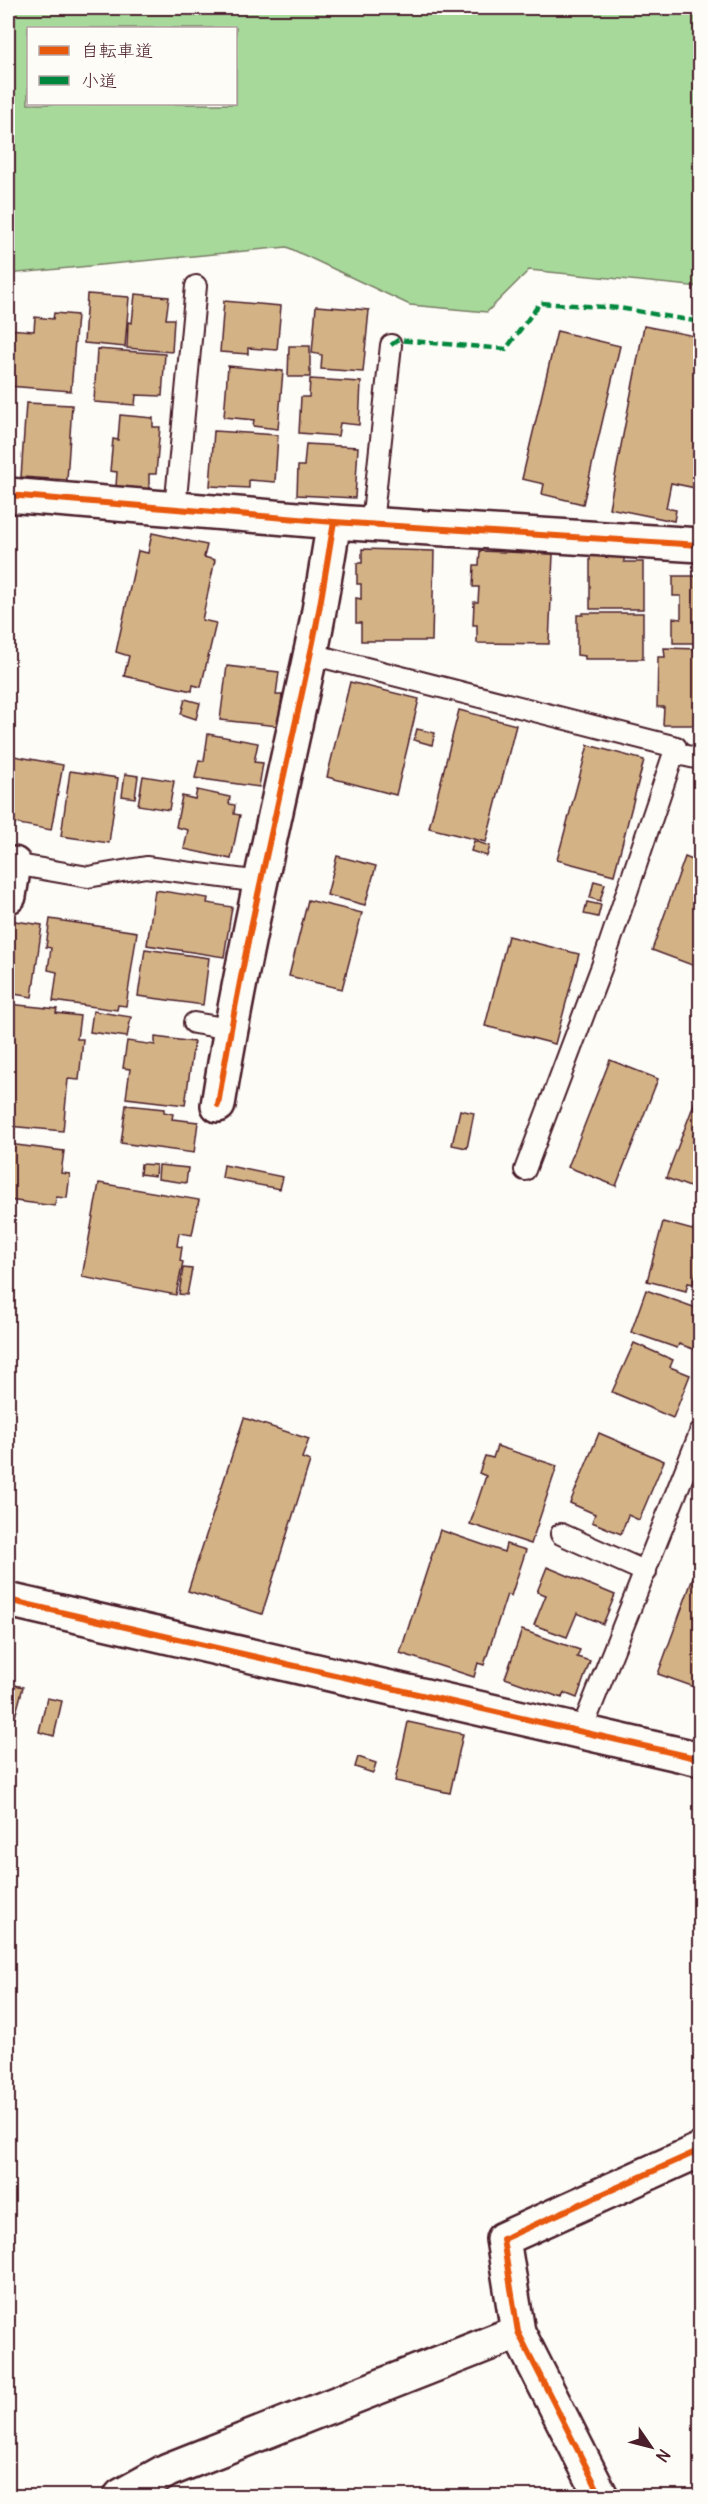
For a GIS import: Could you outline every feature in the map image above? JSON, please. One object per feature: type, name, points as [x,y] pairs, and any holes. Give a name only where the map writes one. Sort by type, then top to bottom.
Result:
[{"type":"street","points":[[8,495],[334,522],[700,545]]},
{"type":"street","points":[[218,1105],[230,1029],[260,882],[311,654],[334,522]]},
{"type":"street","points":[[9,896],[11,863]]},
{"type":"street","points":[[8,1600],[700,1760]]},
{"type":"street","points":[[601,2496],[518,2332],[503,2239],[700,2150]]},
{"type":"street","points":[[121,2496],[168,2470],[518,2332]]},
{"type":"lane","points":[[175,509],[196,286]]},
{"type":"lane","points":[[372,524],[391,345]]},
{"type":"lane","points":[[311,654],[676,747],[602,966],[525,1170]]},
{"type":"lane","points":[[673,753],[700,759]]},
{"type":"lane","points":[[11,863],[88,877],[146,867],[260,882]]},
{"type":"lane","points":[[194,1023],[230,1029]]},
{"type":"lane","points":[[581,1732],[700,1433]]},
{"type":"lane","points":[[561,1534],[646,1572]]},
{"type":"green space","points":[[8,8],[700,8],[700,287],[529,270],[487,312],[410,305],[287,247],[8,274]]},
{"type":"building","points":[[87,294],[129,297],[125,347],[84,343]]},
{"type":"building","points":[[135,294],[169,297],[166,319],[174,319],[172,352],[127,348],[128,322],[132,323]]},
{"type":"building","points":[[224,301],[281,306],[277,350],[248,348],[248,354],[220,352]]},
{"type":"building","points":[[316,306],[369,310],[363,372],[321,369],[322,355],[312,353]]},
{"type":"building","points":[[54,313],[77,315],[71,391],[8,386],[8,329],[34,331],[35,317],[53,319]]},
{"type":"building","points":[[644,326],[700,337],[700,489],[671,483],[666,508],[676,510],[674,521],[609,508]]},
{"type":"building","points":[[557,331],[620,346],[583,504],[542,494],[544,484],[522,479]]},
{"type":"building","points":[[289,346],[310,346],[310,377],[288,377]]},
{"type":"building","points":[[97,349],[165,354],[162,396],[136,395],[135,405],[94,402]]},
{"type":"building","points":[[228,366],[283,371],[278,429],[253,426],[254,420],[224,417]]},
{"type":"building","points":[[310,379],[361,382],[359,425],[340,423],[338,436],[299,433],[301,397],[309,397]]},
{"type":"building","points":[[26,403],[72,405],[67,480],[21,477]]},
{"type":"building","points":[[120,415],[153,418],[153,427],[160,427],[156,474],[149,474],[149,489],[116,486],[117,472],[110,471],[113,439],[118,440]]},
{"type":"building","points":[[214,431],[278,435],[275,482],[249,480],[249,488],[210,486]]},
{"type":"building","points":[[306,444],[358,447],[355,498],[297,495],[298,466],[304,466]]},
{"type":"building","points":[[152,533],[207,545],[204,557],[215,560],[202,620],[216,623],[201,687],[193,685],[192,691],[124,676],[129,656],[116,652],[138,551],[148,553]]},
{"type":"building","points":[[362,549],[434,551],[432,641],[361,641],[361,623],[356,623],[356,598],[361,599],[361,584],[357,584],[357,563],[362,563]]},
{"type":"building","points":[[480,551],[553,554],[549,644],[477,643],[477,625],[473,625],[474,602],[478,602],[479,587],[473,587],[474,565],[479,565]]},
{"type":"building","points":[[590,555],[624,556],[624,562],[643,562],[643,609],[590,609]]},
{"type":"building","points":[[673,576],[700,576],[700,643],[673,643],[673,618],[681,619],[681,596],[673,596]]},
{"type":"building","points":[[583,613],[643,613],[643,659],[585,659],[585,656],[577,655],[577,615],[583,615]]},
{"type":"building","points":[[664,648],[700,649],[699,725],[663,725],[664,707],[657,707],[658,657],[665,657]]},
{"type":"building","points":[[227,666],[279,672],[276,695],[282,695],[278,726],[220,720]]},
{"type":"building","points":[[350,682],[419,699],[396,795],[327,777]]},
{"type":"building","points":[[185,699],[200,703],[196,719],[181,714]]},
{"type":"building","points":[[459,710],[516,725],[486,842],[429,828]]},
{"type":"building","points":[[417,729],[435,733],[432,745],[414,740]]},
{"type":"building","points":[[208,734],[258,743],[254,762],[263,763],[259,787],[195,778],[199,760],[204,761]]},
{"type":"building","points":[[588,745],[644,760],[614,875],[557,860]]},
{"type":"building","points":[[14,756],[63,765],[51,830],[8,822],[8,791]]},
{"type":"building","points":[[70,771],[118,778],[109,843],[61,836]]},
{"type":"building","points":[[125,774],[138,776],[135,798],[122,796]]},
{"type":"building","points":[[143,776],[174,781],[169,810],[138,805]]},
{"type":"building","points":[[197,790],[230,797],[229,804],[235,805],[234,814],[240,815],[231,859],[184,849],[188,830],[176,827],[182,796],[195,799]]},
{"type":"building","points":[[474,841],[490,846],[487,856],[471,851]]},
{"type":"building","points":[[337,856],[376,866],[365,905],[327,895]]},
{"type":"building","points":[[685,857],[700,863],[700,968],[652,950]]},
{"type":"building","points":[[594,881],[605,884],[600,901],[590,898]]},
{"type":"building","points":[[155,890],[208,898],[207,903],[232,907],[224,957],[147,945]]},
{"type":"building","points":[[308,900],[362,913],[342,989],[289,976]]},
{"type":"building","points":[[587,902],[601,905],[598,917],[584,914]]},
{"type":"building","points":[[50,919],[137,932],[126,1006],[118,1005],[117,1010],[53,1001],[57,972],[48,970],[51,948],[46,947]]},
{"type":"building","points":[[8,920],[42,925],[32,997],[8,993]]},
{"type":"building","points":[[508,936],[579,954],[555,1044],[485,1026]]},
{"type":"building","points":[[145,949],[209,958],[203,1005],[138,996]]},
{"type":"building","points":[[8,1004],[57,1009],[56,1013],[80,1016],[77,1039],[83,1039],[79,1080],[68,1079],[63,1131],[8,1126],[8,1067],[11,1047],[8,1047]]},
{"type":"building","points":[[93,1011],[131,1017],[127,1037],[90,1032]]},
{"type":"building","points":[[155,1037],[194,1042],[185,1105],[126,1098],[130,1069],[123,1068],[127,1041],[155,1045]]},
{"type":"building","points":[[610,1060],[658,1079],[616,1186],[568,1167]]},
{"type":"building","points":[[700,1088],[700,1191],[666,1178]]},
{"type":"building","points":[[126,1105],[164,1109],[164,1112],[173,1114],[172,1119],[198,1122],[194,1153],[121,1143]]},
{"type":"building","points":[[460,1110],[474,1113],[467,1148],[452,1145]]},
{"type":"building","points":[[8,1144],[64,1151],[61,1173],[70,1174],[67,1198],[56,1197],[55,1206],[8,1200]]},
{"type":"building","points":[[141,1164],[156,1165],[155,1176],[140,1174]]},
{"type":"building","points":[[159,1165],[188,1168],[186,1183],[158,1179]]},
{"type":"building","points":[[224,1165],[283,1177],[280,1189],[222,1178]]},
{"type":"building","points":[[99,1183],[199,1200],[192,1235],[179,1233],[177,1246],[182,1247],[180,1261],[183,1262],[176,1295],[82,1277]]},
{"type":"building","points":[[663,1222],[700,1232],[698,1244],[700,1245],[700,1257],[693,1284],[688,1283],[686,1291],[647,1281]]},
{"type":"building","points":[[183,1268],[192,1269],[187,1295],[179,1294]]},
{"type":"building","points":[[646,1290],[699,1309],[697,1316],[700,1317],[700,1338],[696,1350],[679,1344],[677,1348],[631,1332]]},
{"type":"building","points":[[634,1343],[673,1360],[670,1367],[690,1375],[673,1418],[612,1392]]},
{"type":"building","points":[[244,1418],[309,1439],[302,1458],[310,1461],[262,1614],[188,1591]]},
{"type":"building","points":[[599,1433],[664,1461],[639,1520],[628,1515],[621,1534],[592,1522],[595,1514],[570,1503]]},
{"type":"building","points":[[497,1446],[557,1466],[531,1544],[470,1524],[486,1476],[479,1473],[485,1456],[493,1458]]},
{"type":"building","points":[[440,1530],[504,1552],[506,1544],[526,1550],[511,1596],[507,1594],[484,1665],[478,1663],[474,1677],[400,1653]]},
{"type":"building","points":[[547,1567],[615,1595],[603,1624],[577,1613],[567,1637],[534,1625],[546,1595],[537,1592]]},
{"type":"building","points":[[694,1575],[700,1577],[700,1689],[658,1674]]},
{"type":"building","points":[[522,1630],[580,1650],[577,1657],[590,1661],[577,1698],[564,1693],[562,1698],[505,1678]]},
{"type":"building","points":[[8,1683],[23,1687],[8,1743]]},
{"type":"building","points":[[47,1698],[62,1701],[54,1736],[39,1732]]},
{"type":"building","points":[[408,1722],[463,1734],[450,1793],[395,1781]]},
{"type":"building","points":[[358,1757],[376,1763],[373,1773],[355,1767]]},
{"type":"marked path","points":[[391,345],[398,340],[506,349],[540,303],[619,308],[700,322]]},
{"type":"cycle path","points":[[8,495],[334,522],[700,545]]},
{"type":"cycle path","points":[[218,1105],[249,936],[314,639],[334,522]]},
{"type":"cycle path","points":[[8,1600],[700,1759]]},
{"type":"cycle path","points":[[601,2496],[518,2332],[503,2239],[700,2150]]}]
